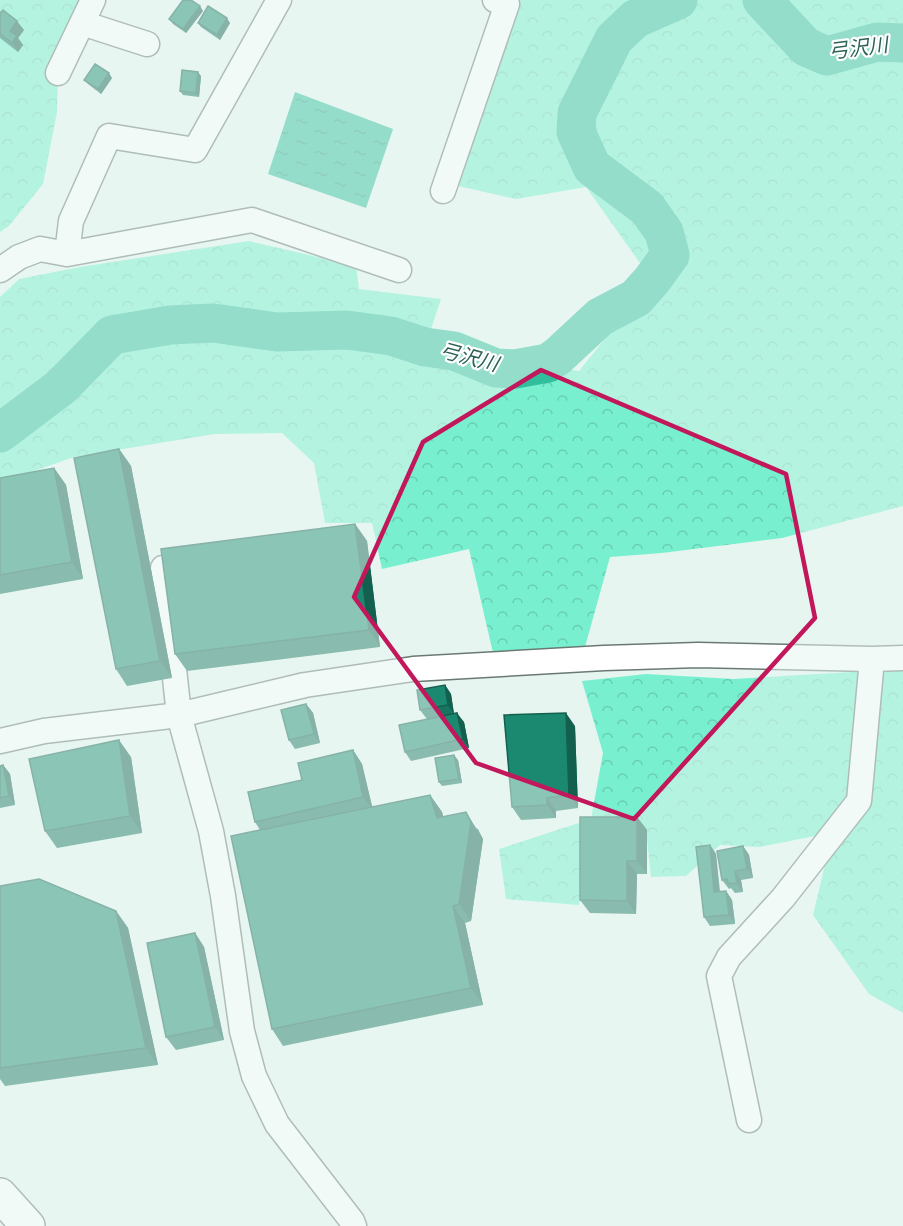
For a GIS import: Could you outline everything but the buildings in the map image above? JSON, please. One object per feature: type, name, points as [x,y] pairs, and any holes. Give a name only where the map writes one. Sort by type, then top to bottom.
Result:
[{"type":"highway","points":[[0,1195],[28,1226]]},
{"type":"street","points":[[58,73],[93,0]]},
{"type":"street","points":[[67,254],[70,220],[109,136],[195,150],[279,0]]},
{"type":"street","points":[[443,191],[507,4],[495,0]]},
{"type":"street","points":[[82,22],[147,44]]},
{"type":"street","points":[[0,270],[19,257],[40,249],[67,254],[252,220],[399,270]]},
{"type":"street","points":[[163,568],[179,715],[211,831],[223,896],[242,1031],[254,1076],[277,1124],[354,1226]]},
{"type":"street","points":[[0,741],[44,731],[179,715],[305,685],[413,669],[698,655],[872,660],[903,658]]},
{"type":"street","points":[[749,1120],[719,976],[729,957],[783,898],[859,801],[872,660]]},
{"type":"highlighted area","points":[[541,370],[786,474],[815,618],[634,819],[476,763],[354,597],[423,442]]},
{"type":"green space","points":[[0,0],[93,0],[58,73],[57,112],[43,184],[9,226],[0,232]]},
{"type":"green space","points":[[495,0],[903,0],[903,506],[782,538],[610,557],[585,647],[493,653],[469,549],[382,569],[372,523],[325,523],[314,463],[282,433],[215,434],[74,457],[0,483],[0,297],[19,279],[80,267],[249,241],[356,266],[359,289],[441,299],[425,347],[579,371],[652,280],[586,187],[516,199],[458,186],[480,117]]},
{"type":"green space","points":[[903,669],[903,1013],[869,994],[813,915],[827,856],[815,836],[759,847],[720,845],[686,876],[651,877],[646,830],[590,830],[579,905],[506,899],[499,849],[591,819],[603,753],[582,681],[646,674],[734,679]]},
{"type":"water","points":[[295,92],[393,129],[366,208],[268,174]]},
{"type":"waterway","name":"弓沢川","points":[[0,433],[61,387],[112,335],[170,325],[213,323],[277,332],[347,330],[391,336],[425,347],[454,351],[496,368],[515,369],[548,363],[600,317],[636,298],[670,255],[664,232],[647,208],[592,167],[576,132],[577,113],[614,39],[635,19],[678,0]]},
{"type":"waterway","name":"弓沢川","points":[[762,0],[806,47],[827,56],[877,42],[903,43]]}]
